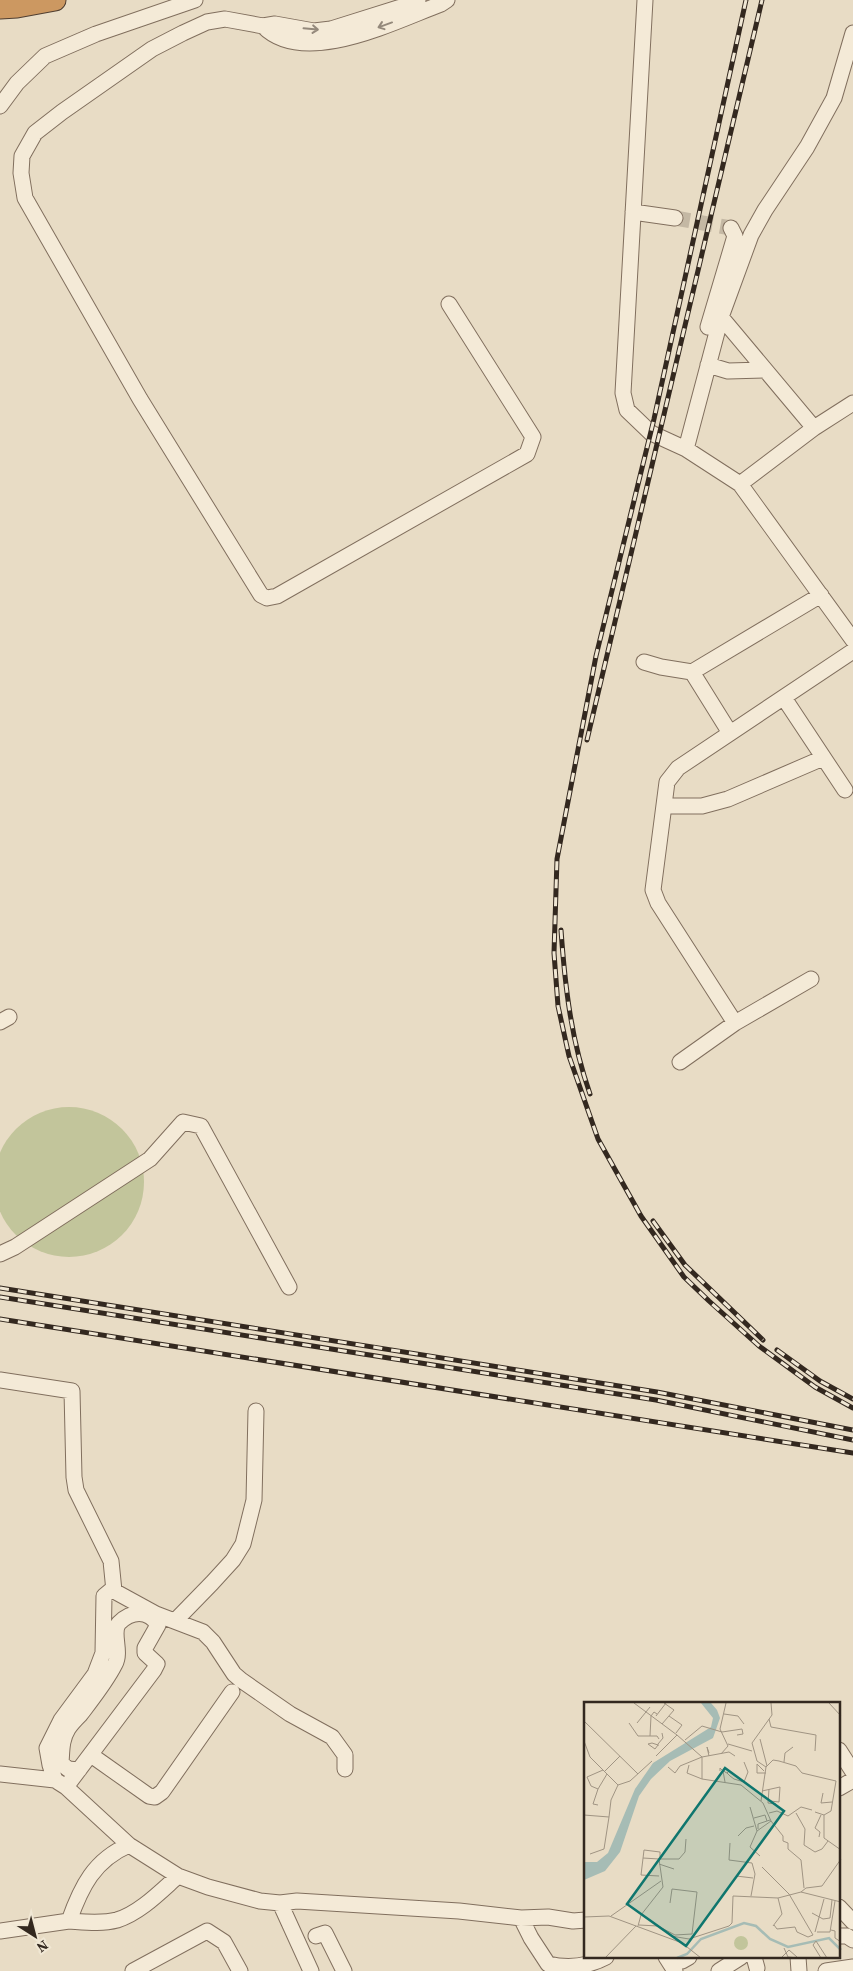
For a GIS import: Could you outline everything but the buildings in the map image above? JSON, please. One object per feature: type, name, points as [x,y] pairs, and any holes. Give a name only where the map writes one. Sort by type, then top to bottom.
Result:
[{"type":"highway","points":[[0,8],[55,0]]},
{"type":"street","points":[[0,106],[17,84],[44,56],[96,34],[196,0]]},
{"type":"street","points":[[418,0],[332,29],[314,31],[275,24],[263,26],[225,19],[207,22],[152,49],[62,112],[35,134],[22,156],[22,173],[26,198],[30,206],[140,399],[261,595],[267,598],[277,596],[527,454],[533,437],[449,304]]},
{"type":"street","points":[[263,26],[275,36],[302,44],[328,42],[350,38],[447,0]]},
{"type":"street","points":[[645,0],[623,393],[627,410],[651,433],[686,449],[740,484],[853,640]]},
{"type":"street","points":[[686,449],[721,317],[751,235],[765,210],[807,147],[834,98],[853,33]]},
{"type":"street","points":[[633,212],[675,218]]},
{"type":"street","points":[[715,341],[708,330],[735,236],[731,228]]},
{"type":"street","points":[[721,317],[814,428]]},
{"type":"street","points":[[708,365],[728,371],[765,370]]},
{"type":"street","points":[[740,484],[814,428],[853,402]]},
{"type":"street","points":[[644,662],[692,672],[821,596]]},
{"type":"street","points":[[735,1024],[658,902],[653,890],[667,782],[678,768],[730,733],[850,659]]},
{"type":"street","points":[[692,672],[730,733]]},
{"type":"street","points":[[784,698],[845,790]]},
{"type":"street","points":[[664,806],[702,806],[728,798],[823,758]]},
{"type":"street","points":[[680,1062],[735,1024],[811,979]]},
{"type":"street","points":[[0,1254],[15,1247],[150,1159],[183,1122],[201,1126],[289,1287]]},
{"type":"street","points":[[0,1380],[72,1391],[76,1490],[111,1561],[114,1591]]},
{"type":"street","points":[[174,1621],[212,1583],[243,1544],[254,1500],[256,1411]]},
{"type":"street","points":[[345,1769],[345,1756],[332,1737],[290,1714],[241,1680],[234,1674],[213,1642],[203,1632],[156,1614],[114,1591],[106,1593],[104,1596],[103,1653],[95,1674],[61,1720],[47,1748],[50,1765],[61,1783],[128,1845],[178,1876],[208,1887],[260,1901],[280,1903],[297,1901],[459,1911],[521,1918],[548,1916],[573,1922],[584,1920]]},
{"type":"street","points":[[0,1774],[61,1783],[78,1770],[157,1664],[145,1653],[144,1648],[158,1625],[148,1616],[141,1613],[130,1614],[117,1625],[115,1632],[119,1648],[118,1659],[107,1680],[68,1730],[62,1745],[61,1763],[68,1769],[78,1770]]},
{"type":"street","points":[[91,1755],[149,1796],[156,1797],[162,1792],[232,1692]]},
{"type":"street","points":[[840,1752],[853,1772]]},
{"type":"street","points":[[840,1787],[853,1780]]},
{"type":"street","points":[[69,1922],[80,1894],[96,1866],[116,1850],[128,1845]]},
{"type":"street","points":[[0,1931],[69,1922],[91,1923],[118,1920],[134,1912],[178,1876]]},
{"type":"street","points":[[280,1903],[311,1971]]},
{"type":"street","points":[[840,1908],[853,1922]]},
{"type":"street","points":[[521,1918],[530,1938],[548,1964],[584,1969],[604,1958]]},
{"type":"street","points":[[133,1971],[207,1931],[224,1942],[240,1971]]},
{"type":"street","points":[[316,1936],[325,1933],[344,1971]]},
{"type":"street","points":[[840,1936],[847,1936],[853,1940]]},
{"type":"street","points":[[669,1958],[682,1963]]},
{"type":"street","points":[[719,1971],[739,1958]]},
{"type":"street","points":[[798,1958],[799,1971]]},
{"type":"street","points":[[826,1971],[853,1967]]},
{"type":"green space","points":[[54,1108],[84,1108],[111,1119],[132,1140],[143,1167],[143,1197],[132,1224],[111,1245],[84,1256],[54,1256],[27,1245],[6,1224],[-1,1208],[-1,1156],[6,1140],[27,1119]]},
{"type":"tunnel","points":[[675,218],[731,228]]},
{"type":"railway","points":[[746,0],[654,419],[596,656],[557,859],[554,953],[558,1006],[569,1056],[598,1139],[641,1216],[684,1277],[759,1346],[815,1387],[853,1408]]},
{"type":"railway","points":[[587,740],[762,0]]},
{"type":"railway","points":[[561,930],[570,1013],[583,1074],[590,1094]]},
{"type":"railway","points":[[653,1221],[685,1265],[763,1340]]},
{"type":"railway","points":[[0,1288],[657,1392],[853,1430]]},
{"type":"railway","points":[[0,1297],[656,1400],[853,1440]]},
{"type":"railway","points":[[0,1319],[853,1453]]},
{"type":"railway","points":[[777,1350],[820,1381],[853,1399]]}]
